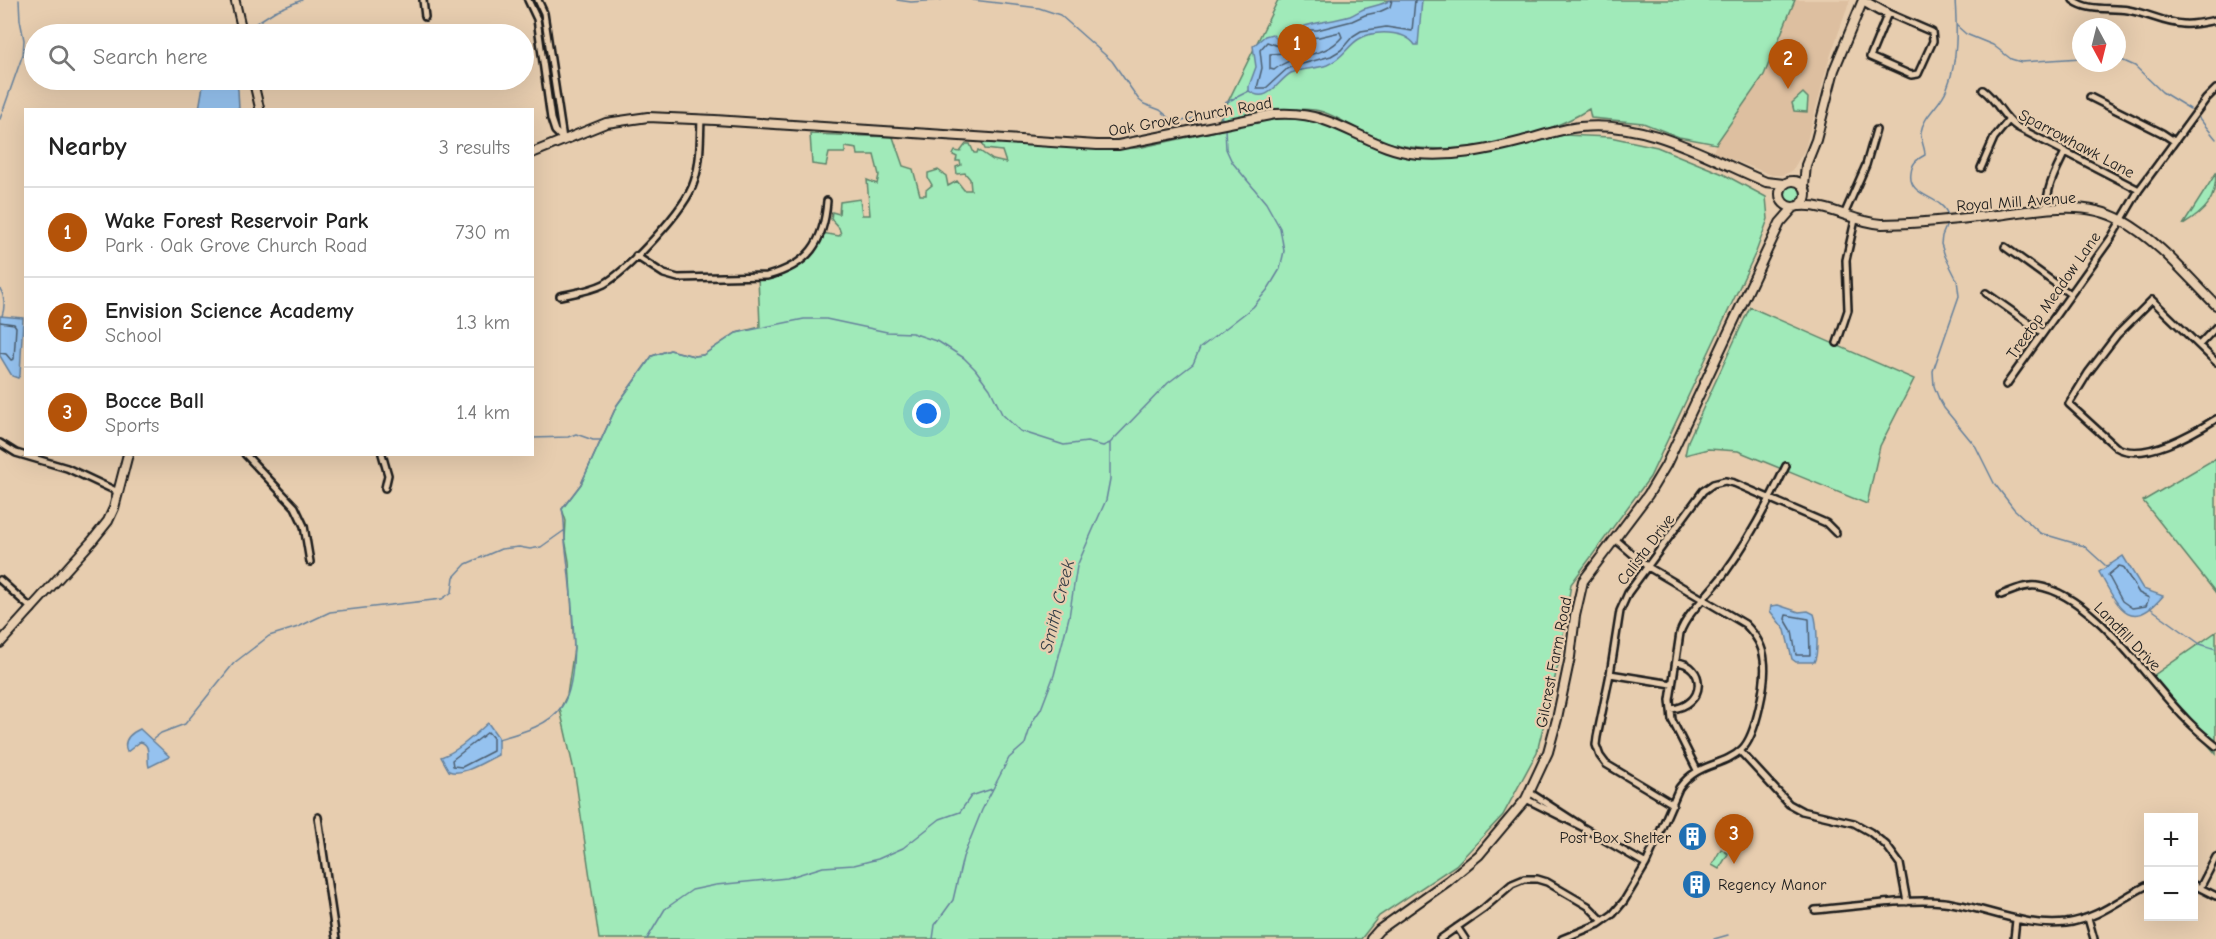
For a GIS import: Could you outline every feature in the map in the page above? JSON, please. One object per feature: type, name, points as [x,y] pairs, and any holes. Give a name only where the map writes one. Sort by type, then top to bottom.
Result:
[{"type":"main road","points":[[1806,165],[1780,189],[1780,198],[1786,206],[1797,206],[1805,200],[1806,165],[1816,140],[1834,70],[1862,1]]},
{"type":"main road","name":"Oak Grove Church Road","points":[[534,152],[606,123],[648,117],[1097,146],[1118,145],[1290,113],[1325,120],[1374,143],[1403,152],[1445,155],[1485,150],[1571,129],[1616,127],[1656,135],[1766,182],[1786,182]]},
{"type":"main road","points":[[1786,182],[1797,181],[1805,188]]},
{"type":"main road","name":"Oak Grove Church Road","points":[[1766,182],[1780,198]]},
{"type":"main road","name":"Royal Mill Avenue","points":[[1805,188],[1823,206],[1855,220],[1882,225],[2047,209],[2081,208],[2100,212],[2121,220],[2149,238],[2216,305]]},
{"type":"main road","name":"Gilcrest Farm Road","points":[[1780,198],[1780,224]]},
{"type":"main road","name":"Royal Mill Avenue","points":[[1797,206],[1823,206]]},
{"type":"main road","name":"Gilcrest Farm Road","points":[[1371,939],[1378,930],[1448,881],[1479,855],[1527,796],[1548,752],[1557,719],[1583,581],[1648,495],[1666,465],[1780,224],[1797,206]]},
{"type":"main road","points":[[0,643],[108,521],[128,456]]},
{"type":"street","points":[[235,0],[241,24]]},
{"type":"street","points":[[423,0],[425,16]]},
{"type":"street","points":[[528,0],[537,19],[551,119],[555,131],[563,140]]},
{"type":"street","points":[[538,0],[544,13],[563,140]]},
{"type":"street","points":[[2073,0],[2090,8],[2128,10],[2171,23],[2186,25],[2216,20]]},
{"type":"street","points":[[1862,1],[1879,12],[1888,13],[1933,34],[1933,41],[1918,74],[1911,75],[1870,57],[1888,13]]},
{"type":"street","points":[[545,71],[553,70]]},
{"type":"street","name":"Treetop Meadow Lane","points":[[2006,385],[2111,238],[2139,190],[2216,88]]},
{"type":"street","points":[[255,90],[260,108]]},
{"type":"street","name":"Sparrowhawk Lane","points":[[1983,90],[1991,96],[2008,121],[2139,190]]},
{"type":"street","points":[[2090,97],[2162,132],[2174,141]]},
{"type":"street","points":[[560,296],[593,289],[618,274],[679,209],[694,184],[698,167],[700,119]]},
{"type":"street","points":[[1981,168],[1994,138],[2008,121]]},
{"type":"street","points":[[1844,215],[1866,165],[1876,130]]},
{"type":"street","points":[[2047,209],[2046,197],[2049,185],[2065,152]]},
{"type":"street","points":[[636,256],[664,274],[678,278],[766,276],[801,261],[813,248],[824,227],[827,201]]},
{"type":"street","points":[[1837,343],[1848,310],[1846,260],[1855,220]]},
{"type":"street","points":[[2005,247],[2070,294]]},
{"type":"street","points":[[1986,294],[2043,333]]},
{"type":"street","points":[[2216,362],[2152,300],[2117,335],[2088,373],[2069,404],[2123,451],[2147,451],[2197,431],[2216,419]]},
{"type":"street","points":[[2199,345],[2216,327]]},
{"type":"street","points":[[0,443],[24,455]]},
{"type":"street","points":[[26,456],[67,468],[118,492]]},
{"type":"street","points":[[247,456],[295,507],[304,526],[310,562]]},
{"type":"street","points":[[383,456],[388,475],[385,488]]},
{"type":"street","points":[[1697,770],[1672,720],[1672,684],[1682,626],[1746,542],[1786,466]]},
{"type":"street","name":"Calista Drive","points":[[1673,804],[1612,769],[1600,756],[1597,737],[1620,611],[1628,593],[1703,491],[1713,484],[1725,481],[1734,483],[1826,523],[1836,533]]},
{"type":"street","points":[[1562,939],[1586,931],[1624,902],[1646,864],[1679,788],[1686,779],[1697,770],[1728,759],[1740,751],[1754,732],[1765,668],[1763,652],[1757,638],[1744,624],[1648,567],[1615,539]]},
{"type":"street","points":[[0,580],[32,609]]},
{"type":"street","name":"Landfill Drive","points":[[2001,595],[2036,585],[2073,601],[2114,639],[2184,717],[2216,746]]},
{"type":"street","points":[[1671,709],[1684,707],[1692,701],[1698,683],[1693,669],[1687,664],[1676,662]]},
{"type":"street","points":[[1610,674],[1672,684]]},
{"type":"street","points":[[1740,751],[1789,804],[1802,811],[1854,823],[1886,845],[1900,864],[1907,902]]},
{"type":"street","points":[[1527,796],[1569,816],[1584,828],[1646,864]]},
{"type":"street","points":[[318,817],[336,939]]},
{"type":"street","points":[[2216,857],[2200,888],[2216,896]]},
{"type":"street","points":[[1440,939],[1512,884],[1530,878],[1547,882],[1588,906],[1602,921]]},
{"type":"street","points":[[1815,910],[1907,902],[1941,902],[1968,906],[2016,920],[2052,924],[2088,918],[2111,908],[2144,887]]},
{"type":"street","points":[[2088,918],[2094,939]]},
{"type":"street","points":[[2014,939],[2016,920]]},
{"type":"street","points":[[1457,927],[1465,939]]},
{"type":"shaded area","points":[[1795,0],[1850,0],[1829,60],[1805,149],[1792,171],[1783,175],[1772,175],[1713,152],[1716,144],[1764,75]]},
{"type":"green space","points":[[1278,0],[1795,0],[1764,75],[1716,144],[1679,137],[1643,123],[1591,118],[1589,109],[1567,121],[1515,139],[1486,145],[1429,148],[1377,139],[1329,114],[1315,110],[1283,111],[1229,121],[1228,118],[1219,120]]},
{"type":"green space","points":[[1803,93],[1808,98],[1807,112],[1794,111],[1792,103]]},
{"type":"green space","points":[[1290,117],[1314,120],[1407,155],[1506,149],[1563,135],[1610,137],[1657,147],[1723,174],[1766,197],[1768,219],[1756,252],[1650,477],[1571,584],[1559,661],[1537,752],[1503,815],[1456,865],[1379,916],[1361,939],[599,939],[575,775],[560,709],[567,695],[574,648],[569,561],[565,539],[566,521],[562,509],[581,484],[617,405],[652,356],[670,350],[694,356],[703,355],[736,333],[760,327],[758,276],[767,276],[801,261],[822,233],[839,236],[841,234],[839,228],[831,219],[832,212],[839,214],[840,202],[860,199],[862,215],[870,215],[867,180],[877,184],[879,175],[874,155],[858,155],[857,149],[845,147],[845,153],[829,153],[826,166],[812,164],[810,134],[893,137],[903,166],[913,169],[920,195],[926,195],[926,190],[932,185],[928,173],[938,170],[946,176],[948,186],[957,181],[964,190],[971,190],[970,179],[965,173],[957,174],[956,167],[961,165],[960,161],[956,161],[957,157],[953,155],[955,151],[960,152],[966,144],[970,144],[974,153],[978,150],[993,160],[1006,163],[1002,151],[985,149],[981,140],[1086,149],[1138,148]]},
{"type":"green space","points":[[2216,173],[2212,198],[2204,210],[2183,225]]},
{"type":"green space","points":[[1789,184],[1797,184],[1802,189],[1800,200],[1789,202],[1784,197],[1784,189]]},
{"type":"green space","points":[[1750,307],[1914,379],[1880,446],[1867,504],[1738,451],[1708,449],[1685,455],[1688,441]]},
{"type":"green space","points":[[2216,458],[2216,593],[2143,501]]},
{"type":"green space","points":[[2216,632],[2216,754],[2150,678]]},
{"type":"green space","points":[[1721,849],[1728,854],[1719,869],[1712,865]]},
{"type":"water","points":[[1390,0],[1422,0],[1418,45],[1397,34],[1381,33],[1365,36],[1327,65],[1291,73],[1267,94],[1256,95],[1249,91],[1256,67],[1253,46],[1265,36],[1272,34],[1279,41],[1303,26],[1350,16]]},
{"type":"water","points":[[202,90],[238,90],[239,108],[199,108]]},
{"type":"water","points":[[0,316],[23,318],[18,378],[12,376],[0,356]]},
{"type":"water","points":[[2123,556],[2143,589],[2163,596],[2141,614],[2125,611],[2118,604],[2099,572]]},
{"type":"water","points":[[1778,605],[1814,614],[1817,652],[1814,662],[1796,662],[1792,659],[1785,630],[1770,611],[1771,606]]},
{"type":"water","points":[[488,723],[498,737],[498,755],[467,770],[449,771],[441,757],[460,747]]},
{"type":"water","points":[[140,729],[169,757],[149,767],[147,748],[144,743],[140,742],[127,752],[127,741]]},
{"type":"waterway","points":[[0,119],[23,54],[24,40],[19,0]]},
{"type":"waterway","points":[[255,24],[275,11],[302,0]]},
{"type":"waterway","points":[[897,0],[911,2],[941,0]]},
{"type":"waterway","points":[[973,0],[1039,8],[1060,15],[1112,61],[1139,100],[1160,110],[1172,120],[1178,122],[1221,112]]},
{"type":"waterway","points":[[1948,216],[1940,204],[1914,187],[1911,173],[1915,162],[1925,155],[1921,135],[1922,126],[1941,100],[1951,78],[1956,45],[1955,0]]},
{"type":"waterway","points":[[1957,26],[1966,34],[1993,45],[2011,59],[2021,62],[2072,59]]},
{"type":"waterway","points":[[2126,62],[2135,66],[2162,92],[2190,109]]},
{"type":"waterway","name":"Smith Creek","points":[[1222,120],[1221,112],[1225,103],[1249,91]]},
{"type":"waterway","points":[[2199,118],[2216,139]]},
{"type":"waterway","name":"Smith Creek","points":[[933,939],[935,925],[953,900],[963,857],[982,810],[1009,758],[1025,744],[1032,722],[1041,709],[1054,675],[1069,617],[1077,566],[1106,500],[1110,479],[1110,443],[1168,383],[1193,364],[1200,348],[1253,307],[1268,289],[1280,269],[1284,251],[1280,228],[1266,203],[1232,162],[1226,149],[1225,128]]},
{"type":"waterway","points":[[1947,224],[1941,244],[1957,280],[1959,296],[1933,371],[1934,386],[1939,399],[1976,447],[1994,483],[2014,509],[2040,533],[2084,546],[2106,566],[2111,564]]},
{"type":"waterway","points":[[0,289],[4,302],[2,316]]},
{"type":"waterway","points":[[498,739],[533,728],[550,719],[562,706],[569,691],[574,650],[572,601],[562,509],[581,484],[617,405],[652,356],[670,350],[694,356],[703,355],[736,333],[804,319],[826,319],[887,332],[912,333],[939,342],[964,358],[990,389],[1002,414],[1020,431],[1064,445],[1087,442],[1103,446],[1110,443]]},
{"type":"waterway","points":[[534,438],[568,437],[576,434],[600,440]]},
{"type":"waterway","points":[[152,740],[161,733],[185,724],[234,663],[269,636],[298,627],[330,612],[442,599],[452,592],[454,577],[466,564],[501,549],[541,547],[565,530]]},
{"type":"waterway","points":[[2150,608],[2200,644],[2216,649]]},
{"type":"waterway","points":[[647,939],[665,909],[692,890],[716,885],[787,878],[823,867],[854,865],[878,859],[903,848],[940,819],[960,812],[971,796],[992,789]]},
{"type":"waterway","points":[[1714,939],[1728,935]]},
{"type":"place","name":"Wake Forest Reservoir Park","points":[[1297,74]]},
{"type":"place","name":"Envision Science Academy","points":[[1788,89]]},
{"type":"place","name":"Post Box Shelter","points":[[1692,837]]},
{"type":"place","name":"Bocce Ball","points":[[1734,864]]},
{"type":"place","name":"Regency Manor","points":[[1697,884]]}]
